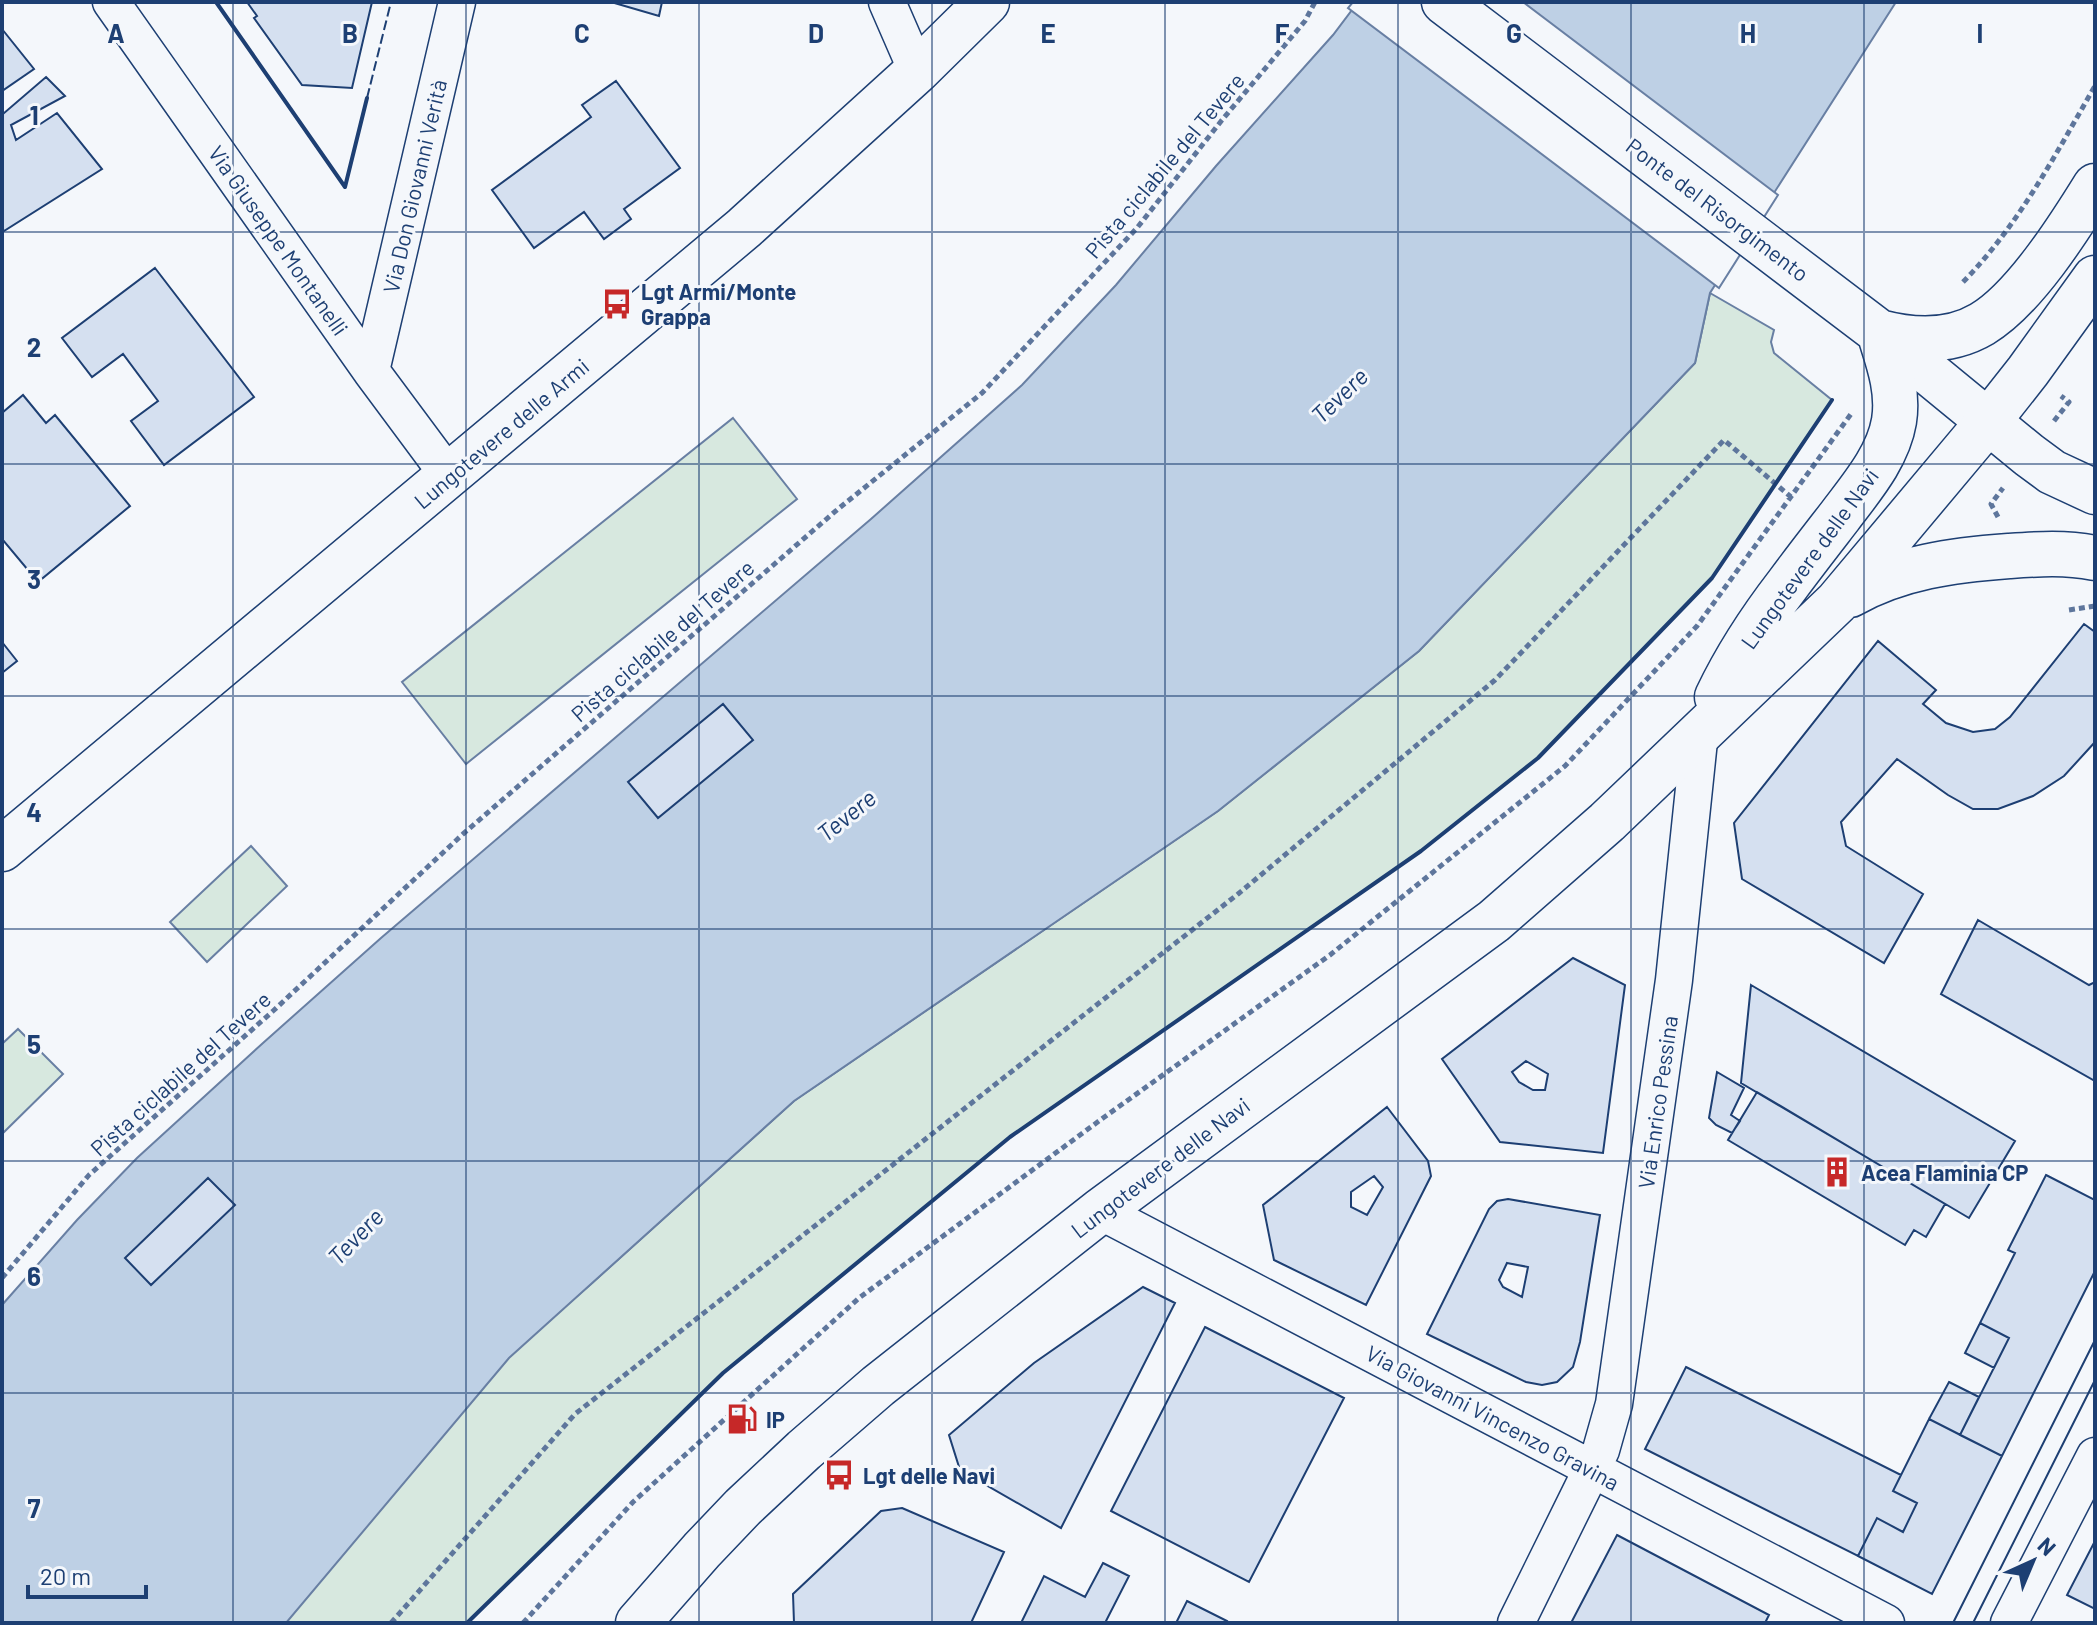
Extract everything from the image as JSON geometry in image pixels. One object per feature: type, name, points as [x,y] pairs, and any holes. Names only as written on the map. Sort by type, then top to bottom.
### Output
[{"type":"main road","name":"Lungotevere delle Armi","points":[[2,849],[744,228],[917,71],[987,2]]},
{"type":"main road","name":"Ponte del Risorgimento","points":[[1444,2],[1879,332],[1987,423],[2052,472],[2095,492]]},
{"type":"main road","points":[[1879,332],[1930,339],[1982,324],[2008,303],[2037,272],[2095,186]]},
{"type":"main road","name":"Lungotevere delle Navi","points":[[642,1622],[722,1529],[804,1450],[917,1354],[1100,1211],[1494,921],[1607,822],[1837,602],[1987,423],[2095,278]]},
{"type":"main road","name":"Lungotevere delle Navi","points":[[1700,731],[1728,674],[1751,637],[1863,485],[1883,453],[1894,425],[1896,398],[1892,371],[1879,332]]},
{"type":"main road","points":[[1837,602],[1878,581],[1935,564],[2050,553],[2095,558]]},
{"type":"street","name":"Via Giuseppe Montanelli","points":[[111,2],[371,371],[449,476]]},
{"type":"street","name":"Via Don Giovanni Verità","points":[[371,371],[457,2]]},
{"type":"street","points":[[887,2],[917,71]]},
{"type":"street","name":"Via Enrico Pessina","points":[[1516,1623],[1592,1469],[1606,1433],[1617,1389],[1674,980],[1700,731]]},
{"type":"street","name":"Via Giovanni Vincenzo Gravina","points":[[1100,1211],[1886,1623]]},
{"type":"street","points":[[2009,1623],[2095,1456]]},
{"type":"path","name":"Pista ciclabile del Tevere","points":[[2,1278],[89,1175],[273,1011],[463,834],[838,509],[982,393],[1137,228],[1318,2]]},
{"type":"path","points":[[1957,289],[1985,260],[2020,213],[2095,86]]},
{"type":"path","points":[[2046,432],[2069,402],[2059,395]]},
{"type":"path","points":[[523,1623],[633,1502],[859,1298],[1330,955],[1565,766],[1697,626],[1852,411]]},
{"type":"path","points":[[391,1623],[575,1414],[1238,894],[1495,680],[1724,440],[1791,497]]},
{"type":"path","points":[[2002,525],[1991,504],[2008,481]]},
{"type":"path","points":[[2069,610],[2095,606]]},
{"type":"shaded area","points":[[1710,293],[1774,330],[1771,342],[1774,353],[1832,400],[1712,578],[1538,758],[1421,851],[1010,1137],[723,1373],[467,1623],[197,1623],[591,1284],[794,1101],[1218,811],[1419,651],[1695,363]]},
{"type":"shaded area","points":[[733,418],[797,499],[466,764],[402,682]]},
{"type":"shaded area","points":[[251,846],[287,886],[207,962],[170,922]]},
{"type":"shaded area","points":[[18,1029],[63,1074],[2,1134],[2,1044]]},
{"type":"water","name":"Tevere","points":[[1358,2],[1896,2],[1710,293],[1695,363],[1419,651],[1218,811],[794,1101],[509,1358],[286,1623],[2,1623],[2,1305],[137,1158],[263,1043],[1022,385],[1116,285],[1216,166],[1333,35]]},
{"type":"pier","points":[[1353,2],[1523,2],[1778,195],[1719,288],[1348,8]]},
{"type":"building","points":[[247,2],[372,2],[352,88],[302,85],[254,18],[257,16]]},
{"type":"building","points":[[611,2],[662,2],[659,16]]},
{"type":"building","points":[[2,29],[34,69],[2,91]]},
{"type":"building","points":[[46,77],[65,96],[11,125],[16,140],[57,113],[102,169],[4,231],[2,112]]},
{"type":"building","points":[[616,81],[680,168],[624,209],[631,219],[604,239],[584,212],[534,248],[492,190],[591,117],[582,105]]},
{"type":"building","points":[[155,268],[254,397],[164,465],[131,421],[158,401],[123,354],[92,377],[62,338]]},
{"type":"building","points":[[23,395],[46,423],[55,415],[130,506],[38,582],[2,539],[2,413]]},
{"type":"building","points":[[2084,624],[2095,632],[2095,742],[2064,776],[2033,796],[1998,809],[1973,809],[1897,759],[1841,822],[1846,846],[1923,894],[1884,963],[1742,879],[1734,823],[1878,641],[1936,690],[1923,704],[1946,723],[1973,732],[1995,729],[2010,717]]},
{"type":"building","points":[[2,642],[17,661],[2,673]]},
{"type":"building","points":[[723,704],[753,740],[658,818],[628,782]]},
{"type":"building","points":[[1978,920],[2089,985],[2095,982],[2095,1081],[1941,994]]},
{"type":"building","points":[[1573,958],[1625,985],[1603,1153],[1500,1142],[1442,1059]],"holes":[[[1526,1061],[1548,1074],[1545,1090],[1533,1090],[1519,1082],[1512,1072]]]},
{"type":"building","points":[[1751,985],[2015,1141],[1969,1218],[1741,1083]]},
{"type":"building","points":[[1717,1072],[1744,1088],[1731,1115],[1740,1121],[1732,1133],[1709,1118]]},
{"type":"building","name":"Acea Flaminia CP","points":[[1757,1092],[1945,1204],[1926,1237],[1914,1230],[1905,1245],[1728,1140]]},
{"type":"building","points":[[1387,1107],[1428,1161],[1431,1176],[1366,1305],[1274,1260],[1263,1205]],"holes":[[[1374,1176],[1383,1187],[1367,1215],[1351,1207],[1351,1192]]]},
{"type":"building","points":[[2046,1175],[2095,1200],[2095,1271],[2002,1456],[1960,1435],[2009,1338],[1980,1323],[2015,1253],[2008,1250]]},
{"type":"building","points":[[208,1178],[235,1205],[151,1285],[125,1258]]},
{"type":"building","points":[[1508,1199],[1600,1215],[1580,1342],[1573,1367],[1557,1382],[1542,1385],[1526,1382],[1427,1334],[1489,1209],[1497,1201]],"holes":[[[1507,1263],[1528,1267],[1522,1297],[1503,1287],[1499,1280]]]},
{"type":"building","points":[[1143,1287],[1175,1303],[1061,1528],[960,1470],[949,1435],[1034,1363]]},
{"type":"building","points":[[1980,1323],[2009,1338],[1994,1368],[1965,1353]]},
{"type":"building","points":[[1205,1327],[1344,1398],[1249,1582],[1111,1511]]},
{"type":"building","points":[[1686,1367],[1901,1475],[1893,1491],[1917,1503],[1903,1532],[1877,1518],[1858,1556],[1645,1449]]},
{"type":"building","points":[[1949,1382],[1979,1397],[1960,1435],[1929,1419]]},
{"type":"building","points":[[1929,1419],[2002,1456],[1932,1594],[1858,1556],[1877,1518],[1903,1532],[1917,1503],[1893,1491]]},
{"type":"building","points":[[902,1508],[1004,1552],[971,1623],[794,1623],[793,1594],[881,1511]]},
{"type":"building","points":[[1617,1535],[1769,1615],[1765,1623],[1571,1623]]},
{"type":"building","points":[[2095,1541],[2095,1609],[2067,1595]]},
{"type":"building","points":[[1103,1563],[1129,1576],[1105,1623],[1021,1623],[1044,1576],[1085,1597]]},
{"type":"building","points":[[1187,1601],[1227,1621],[1226,1623],[1176,1623]]},
{"type":"tram line","points":[[1953,1623],[2095,1340]]},
{"type":"tram line","points":[[1973,1623],[2095,1380]]},
{"type":"fence","points":[[367,98],[391,2]]},
{"type":"wall","points":[[216,2],[345,187],[367,98]]},
{"type":"wall","points":[[467,1623],[723,1373],[1010,1137],[1421,851],[1538,758],[1712,578],[1832,400]]},
{"type":"place","name":"Lgt Armi/Monte Grappa","points":[[617,304]]},
{"type":"place","name":"Acea Flaminia CP","points":[[1837,1172]]},
{"type":"place","name":"IP","points":[[742,1419]]},
{"type":"place","name":"Lgt delle Navi","points":[[839,1475]]}]
